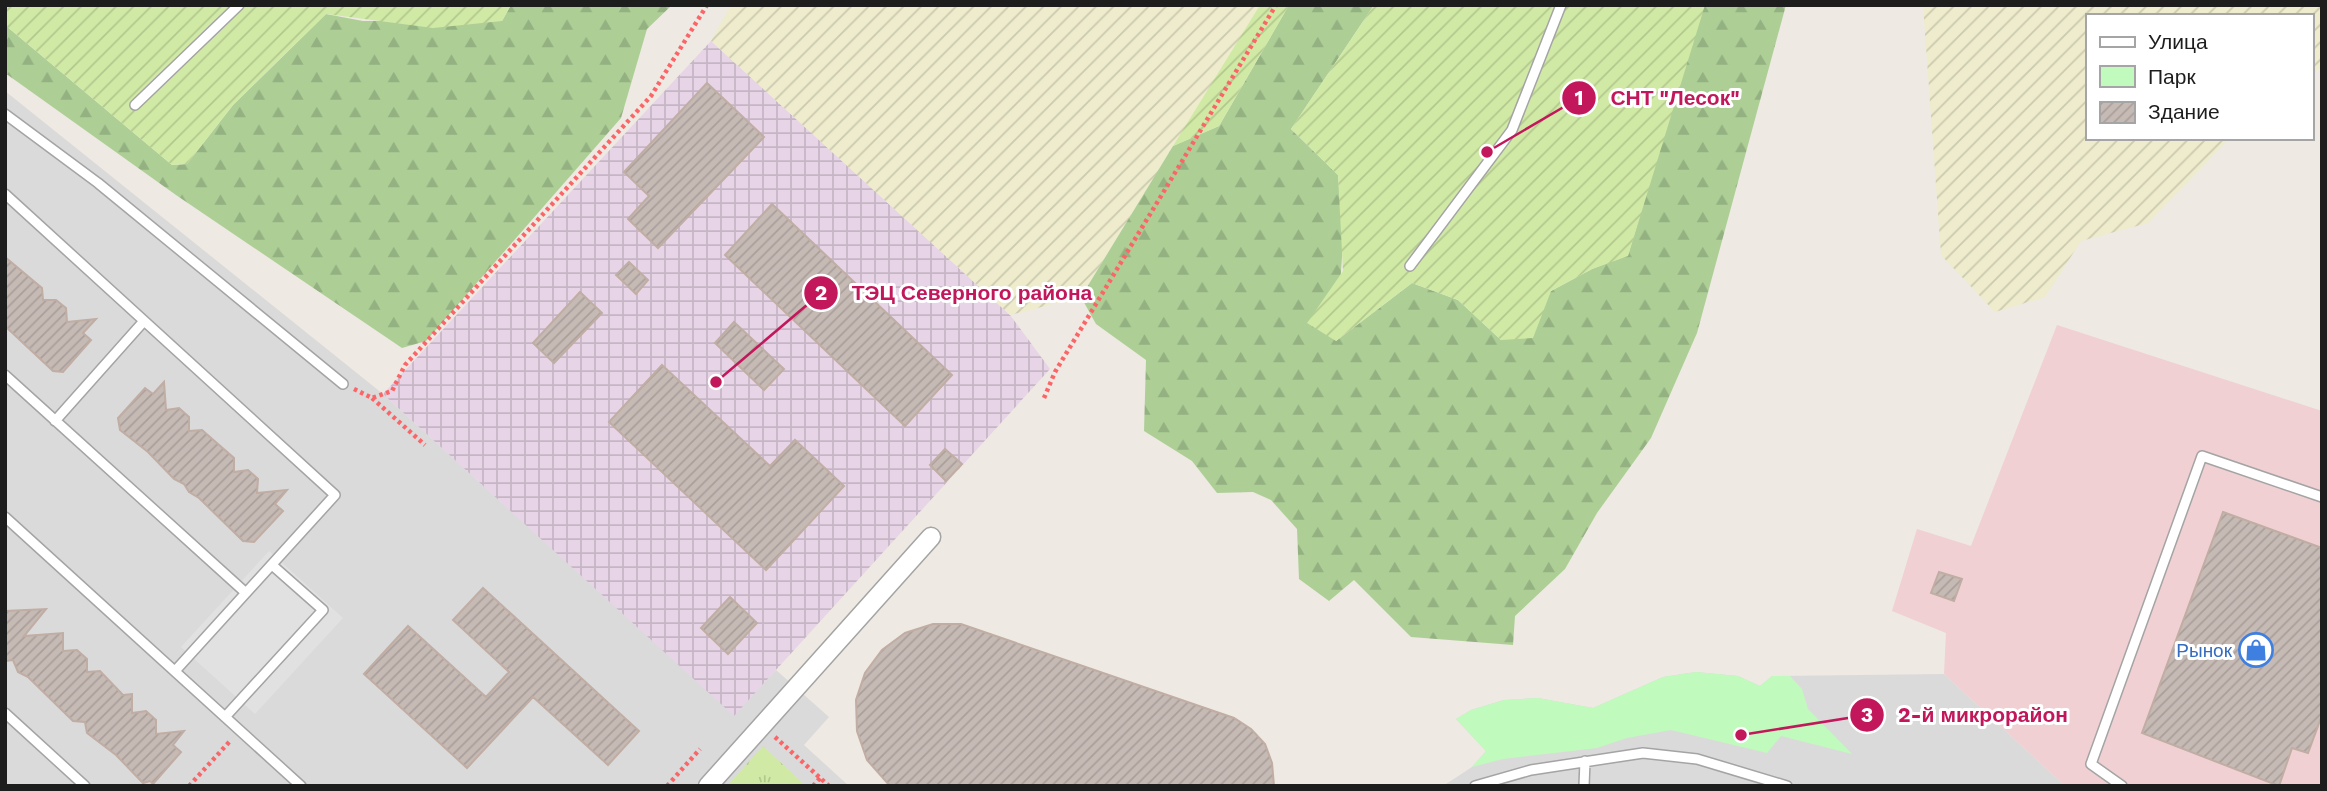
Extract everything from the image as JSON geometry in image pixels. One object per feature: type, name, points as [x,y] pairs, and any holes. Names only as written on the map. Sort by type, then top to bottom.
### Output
[{"type":"street","points":[[708,786],[931,537]]},
{"type":"lane","points":[[135,105],[239,5]]},
{"type":"lane","points":[[1410,265],[1512,130],[1561,5]]},
{"type":"lane","points":[[5,114],[98,183],[343,384]]},
{"type":"lane","points":[[5,194],[335,495],[175,671]]},
{"type":"lane","points":[[55,421],[144,321]]},
{"type":"lane","points":[[5,375],[246,593]]},
{"type":"lane","points":[[2122,786],[2091,764],[2202,456],[2322,497]]},
{"type":"lane","points":[[5,517],[301,786]]},
{"type":"lane","points":[[226,717],[323,610],[272,565]]},
{"type":"lane","points":[[5,713],[85,786]]},
{"type":"lane","points":[[1475,786],[1531,770],[1643,753],[1697,759],[1787,786]]},
{"type":"lane","points":[[1584,786],[1585,761]]},
{"type":"path","points":[[372,398],[392,391],[405,365],[651,96],[707,5]]},
{"type":"path","points":[[1044,398],[1062,360],[1276,5]]},
{"type":"path","points":[[343,384],[372,398],[425,445]]},
{"type":"path","points":[[762,725],[829,786]]},
{"type":"path","points":[[188,786],[240,730]]},
{"type":"path","points":[[667,786],[700,749]]},
{"type":"path","points":[[813,786],[820,778]]},
{"type":"shaded area","points":[[731,5],[1260,5],[1081,297],[1010,315],[711,41]]},
{"type":"shaded area","points":[[1923,5],[2322,5],[2322,67],[2313,73],[2313,14],[2086,14],[2086,140],[2228,140],[2148,223],[2081,241],[2045,297],[1995,312],[1941,255]]},
{"type":"shaded area","points":[[711,41],[1010,315],[1050,369],[734,716],[383,394]]},
{"type":"shaded area","points":[[5,91],[383,394],[734,715],[776,670],[829,717],[804,745],[849,786],[5,786]]},
{"type":"shaded area","points":[[2057,325],[2322,411],[2322,786],[2065,786],[1944,674],[1946,633],[1892,611],[1917,529],[1971,546]]},
{"type":"shaded area","points":[[269,551],[343,618],[255,714],[181,647]]},
{"type":"shaded area","points":[[1696,672],[1738,676],[1760,686],[1772,676],[1944,674],[2065,786],[1443,786],[1472,767],[1486,751],[1456,719],[1471,710],[1504,700],[1538,698],[1593,708],[1663,677]]},
{"type":"green space","points":[[5,5],[511,5],[502,21],[433,28],[326,14],[233,105],[187,164],[172,165],[5,25]]},
{"type":"green space","points":[[511,5],[672,5],[647,29],[621,118],[426,341],[402,348],[176,195],[5,73],[5,25],[172,165],[187,164],[233,105],[326,14],[363,21],[502,21]]},
{"type":"green space","points":[[1260,5],[1289,5],[1219,126],[1173,146]]},
{"type":"green space","points":[[1289,5],[1374,5],[1291,129],[1338,175],[1343,243],[1336,341],[1412,283],[1458,300],[1501,340],[1551,291],[1592,269],[1628,255],[1705,5],[1786,5],[1697,333],[1651,438],[1597,513],[1565,569],[1515,616],[1513,645],[1411,637],[1354,580],[1329,601],[1299,579],[1297,529],[1271,500],[1253,492],[1217,493],[1192,461],[1144,431],[1146,360],[1096,324],[1081,297],[1173,146],[1219,126]]},
{"type":"green space","points":[[1374,5],[1705,5],[1628,256],[1592,269],[1551,291],[1533,338],[1501,340],[1458,300],[1412,283],[1336,341],[1307,323],[1343,271],[1338,175],[1291,129]]},
{"type":"green space","points":[[1696,672],[1738,676],[1760,686],[1772,676],[1790,676],[1802,689],[1808,709],[1852,754],[1781,736],[1767,753],[1671,730],[1627,738],[1597,748],[1503,759],[1472,767],[1486,751],[1456,719],[1471,710],[1504,700],[1538,698],[1593,708],[1663,677]]},
{"type":"green space","points":[[763,746],[806,786],[727,786]]},
{"type":"building","points":[[707,83],[764,137],[658,248],[628,219],[649,196],[624,172]]},
{"type":"building","points":[[772,204],[952,375],[905,426],[725,255]]},
{"type":"building","points":[[5,257],[42,288],[43,300],[56,300],[66,308],[67,322],[96,319],[83,333],[91,340],[63,372],[53,371],[5,326]]},
{"type":"building","points":[[629,262],[648,280],[636,294],[616,275]]},
{"type":"building","points":[[580,292],[602,313],[554,363],[533,343]]},
{"type":"building","points":[[734,322],[784,369],[764,390],[715,343]]},
{"type":"building","points":[[662,365],[770,466],[795,440],[844,486],[766,570],[609,422]]},
{"type":"building","points":[[164,382],[166,410],[179,408],[189,417],[189,431],[202,430],[234,458],[234,472],[248,470],[258,479],[257,493],[287,490],[275,504],[283,511],[254,542],[243,541],[199,498],[189,492],[184,484],[174,479],[148,452],[120,430],[118,418],[145,388],[153,394]]},
{"type":"building","points":[[945,449],[962,464],[946,481],[930,465]]},
{"type":"building","points":[[2223,512],[2322,548],[2322,715],[2308,753],[2292,748],[2279,786],[2142,733]]},
{"type":"building","points":[[1939,572],[1962,579],[1954,601],[1931,593]]},
{"type":"building","points":[[483,588],[639,731],[608,765],[533,697],[467,768],[364,674],[408,626],[486,697],[509,672],[453,620]]},
{"type":"building","points":[[730,597],[757,623],[728,654],[701,628]]},
{"type":"building","points":[[46,609],[24,636],[63,633],[63,651],[77,650],[87,659],[87,672],[100,671],[123,695],[132,694],[132,713],[146,711],[156,720],[156,734],[184,731],[173,745],[181,752],[153,784],[150,781],[143,783],[116,755],[87,733],[85,722],[73,721],[28,677],[18,672],[13,660],[5,661],[5,611]]},
{"type":"building","points":[[933,624],[961,624],[1234,718],[1251,729],[1265,744],[1272,763],[1274,786],[890,786],[867,760],[857,731],[856,700],[865,673],[882,650],[905,633]]},
{"type":"place","name":"СНТ \"Лесок\"","points":[[1487,152]]},
{"type":"place","name":"ТЭЦ Северного района","points":[[716,382]]},
{"type":"place","name":"Рынок","points":[[2256,650]]},
{"type":"place","name":"2-й микрорайон","points":[[1741,735]]}]
